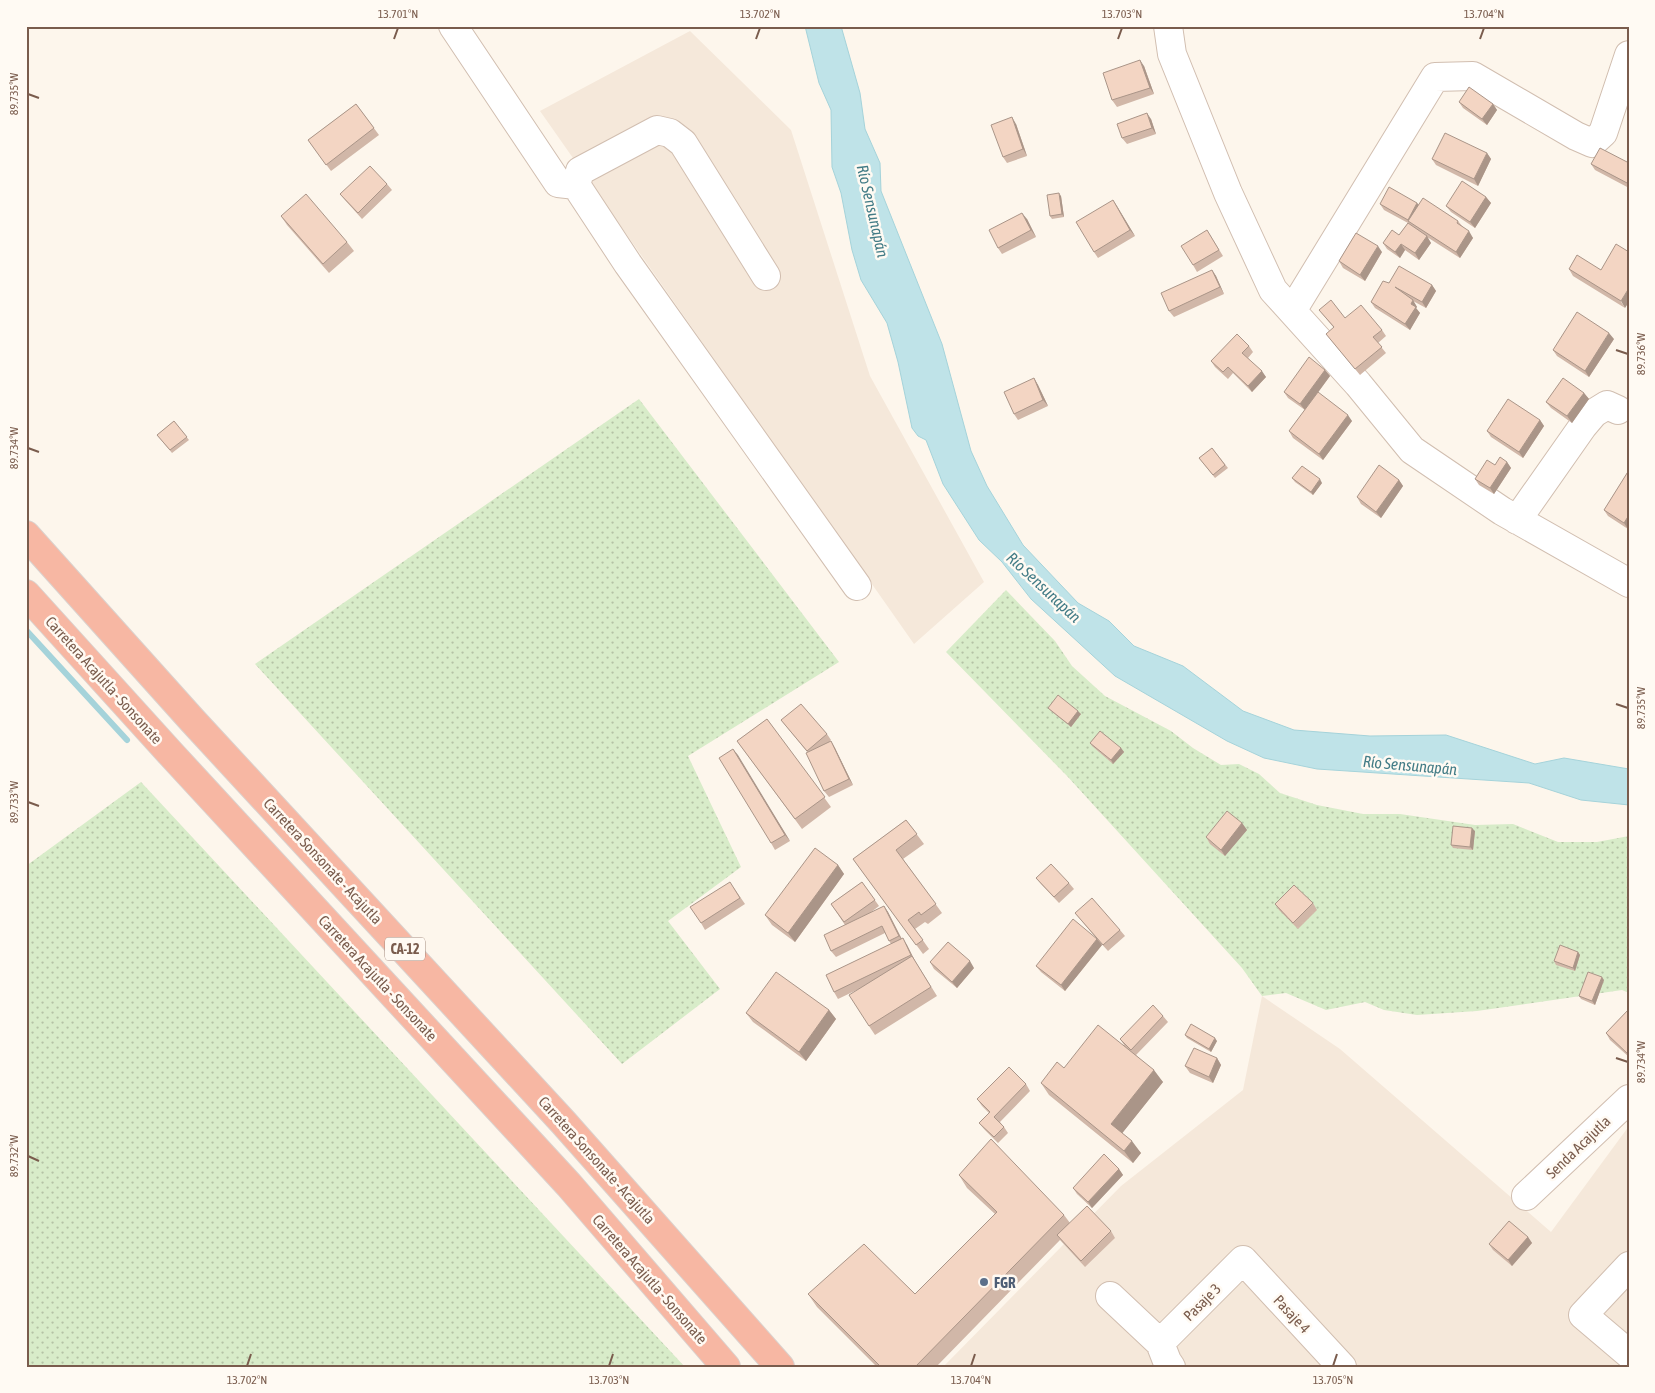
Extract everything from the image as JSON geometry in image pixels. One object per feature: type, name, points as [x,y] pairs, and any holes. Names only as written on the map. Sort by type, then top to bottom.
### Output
[{"type":"highway","name":"Carretera Sonsonate - Acajutla","points":[[26,535],[192,720],[563,1122],[780,1367]]},
{"type":"highway","name":"Carretera Acajutla - Sonsonate","points":[[26,594],[177,761],[569,1185],[726,1367]]},
{"type":"street","points":[[453,26],[558,183],[576,185]]},
{"type":"street","points":[[1168,26],[1172,54],[1228,193],[1273,290],[1358,384],[1412,450],[1517,520],[1629,583]]},
{"type":"street","points":[[1292,311],[1435,77],[1473,76],[1576,136],[1592,143],[1603,133],[1629,55]]},
{"type":"street","points":[[766,276],[683,143],[670,133],[657,130],[580,171],[576,185],[628,264],[857,586]]},
{"type":"street","points":[[1517,520],[1594,412],[1607,405],[1618,410]]},
{"type":"street","name":"Senda Acajutla","points":[[1526,1196],[1629,1099]]},
{"type":"street","name":"Pasaje 3","points":[[1166,1355],[1243,1260]]},
{"type":"street","name":"Pasaje 4","points":[[1243,1260],[1342,1367]]},
{"type":"street","points":[[1629,1266],[1583,1315],[1629,1354]]},
{"type":"street","points":[[1110,1296],[1166,1355]]},
{"type":"shaded area","points":[[690,31],[791,130],[870,376],[984,582],[914,644],[540,111]]},
{"type":"shaded area","points":[[1262,996],[1340,1049],[1551,1232],[1629,1126],[1629,1367],[943,1367],[1121,1186],[1243,1090]]},
{"type":"green space","points":[[639,399],[839,662],[688,756],[741,867],[668,921],[720,989],[622,1064],[255,664]]},
{"type":"green space","points":[[1006,590],[1055,641],[1072,666],[1105,696],[1171,731],[1193,748],[1221,765],[1239,764],[1259,774],[1280,793],[1317,805],[1363,814],[1400,814],[1475,825],[1513,824],[1558,842],[1597,842],[1629,836],[1629,993],[1622,990],[1477,1011],[1417,1015],[1384,1010],[1365,1002],[1326,1010],[1286,993],[1262,996],[1242,968],[1068,777],[946,652]]},
{"type":"green space","points":[[141,782],[685,1367],[26,1367],[26,866]]},
{"type":"water","name":"Río Sensunapán","points":[[805,26],[841,26],[860,93],[865,129],[880,163],[881,191],[942,344],[971,451],[987,486],[1023,545],[1078,603],[1109,621],[1134,646],[1183,666],[1243,711],[1294,730],[1370,736],[1446,735],[1535,764],[1564,758],[1629,769],[1629,805],[1581,800],[1529,783],[1317,769],[1264,758],[1227,741],[1115,676],[1031,599],[1002,562],[979,540],[943,484],[926,440],[918,436],[912,428],[898,362],[887,323],[861,280],[852,250],[841,193],[832,167],[831,110],[819,83]]},
{"type":"building","points":[[1140,60],[1150,88],[1112,100],[1103,73]]},
{"type":"building","points":[[1469,87],[1493,104],[1482,119],[1459,102]]},
{"type":"building","points":[[356,104],[374,128],[326,165],[308,140]]},
{"type":"building","points":[[1147,113],[1152,128],[1122,138],[1117,124]]},
{"type":"building","points":[[1012,117],[1023,149],[1003,157],[991,125]]},
{"type":"building","points":[[1445,133],[1487,153],[1474,179],[1432,159]]},
{"type":"building","points":[[1600,148],[1629,163],[1629,184],[1591,164]]},
{"type":"building","points":[[370,166],[387,184],[358,213],[340,194]]},
{"type":"building","points":[[1462,181],[1486,197],[1470,222],[1446,206]]},
{"type":"building","points":[[1389,187],[1417,203],[1408,220],[1380,204]]},
{"type":"building","points":[[1059,193],[1062,214],[1050,216],[1047,195]]},
{"type":"building","points":[[306,194],[347,242],[323,264],[281,216]]},
{"type":"building","points":[[1423,198],[1458,221],[1457,223],[1469,231],[1456,252],[1408,221]]},
{"type":"building","points":[[1113,200],[1130,230],[1094,252],[1076,222]]},
{"type":"building","points":[[1022,213],[1031,230],[998,248],[989,230]]},
{"type":"building","points":[[1408,223],[1427,236],[1415,253],[1401,244],[1395,252],[1383,243],[1392,230],[1399,235]]},
{"type":"building","points":[[1207,230],[1219,250],[1193,265],[1181,246]]},
{"type":"building","points":[[1356,233],[1378,246],[1360,275],[1339,261]]},
{"type":"building","points":[[1616,244],[1629,252],[1629,288],[1621,301],[1569,269],[1577,255],[1601,270]]},
{"type":"building","points":[[1399,266],[1432,285],[1422,302],[1395,287],[1413,300],[1411,304],[1416,307],[1405,324],[1371,302],[1383,281],[1389,283]]},
{"type":"building","points":[[1212,270],[1220,287],[1169,311],[1161,293]]},
{"type":"building","points":[[1331,300],[1345,318],[1361,305],[1382,330],[1373,337],[1382,347],[1355,369],[1326,334],[1334,327],[1319,310]]},
{"type":"building","points":[[1577,312],[1609,333],[1585,371],[1553,350]]},
{"type":"building","points":[[1237,334],[1249,346],[1242,353],[1262,371],[1248,386],[1228,367],[1223,372],[1211,361]]},
{"type":"building","points":[[1309,357],[1325,370],[1300,404],[1284,392]]},
{"type":"building","points":[[1034,378],[1043,400],[1014,414],[1004,392]]},
{"type":"building","points":[[1563,378],[1584,393],[1567,416],[1546,402]]},
{"type":"building","points":[[1318,392],[1348,415],[1319,454],[1289,431]]},
{"type":"building","points":[[1508,399],[1540,420],[1519,452],[1487,431]]},
{"type":"building","points":[[174,421],[187,437],[170,450],[157,435]]},
{"type":"building","points":[[1212,448],[1225,465],[1213,475],[1199,458]]},
{"type":"building","points":[[1500,457],[1507,462],[1490,488],[1475,479],[1487,460],[1495,465]]},
{"type":"building","points":[[1379,465],[1399,480],[1376,512],[1357,497]]},
{"type":"building","points":[[1302,466],[1320,479],[1311,492],[1292,478]]},
{"type":"building","points":[[1629,470],[1629,515],[1624,523],[1604,510]]},
{"type":"building","points":[[1058,695],[1078,711],[1068,724],[1048,708]]},
{"type":"building","points":[[801,704],[827,734],[807,751],[781,720]]},
{"type":"building","points":[[767,719],[825,797],[795,819],[737,741]]},
{"type":"building","points":[[1100,731],[1121,748],[1111,760],[1090,743]]},
{"type":"building","points":[[831,741],[849,779],[824,791],[806,753]]},
{"type":"building","points":[[733,749],[785,835],[771,843],[719,758]]},
{"type":"building","points":[[1227,811],[1242,823],[1221,850],[1206,837]]},
{"type":"building","points":[[906,820],[917,834],[896,850],[936,904],[921,915],[919,912],[908,920],[923,940],[916,945],[853,859]]},
{"type":"building","points":[[1453,826],[1472,828],[1470,847],[1451,845]]},
{"type":"building","points":[[815,848],[838,865],[788,933],[765,915]]},
{"type":"building","points":[[1051,864],[1069,883],[1054,897],[1036,878]]},
{"type":"building","points":[[730,882],[740,898],[701,923],[690,907]]},
{"type":"building","points":[[862,882],[875,900],[844,922],[831,904]]},
{"type":"building","points":[[1294,885],[1313,903],[1293,923],[1275,904]]},
{"type":"building","points":[[1092,898],[1120,930],[1103,945],[1075,913]]},
{"type":"building","points":[[884,906],[899,936],[889,941],[882,926],[831,951],[824,935]]},
{"type":"building","points":[[1073,919],[1097,939],[1061,985],[1036,966]]},
{"type":"building","points":[[903,938],[911,955],[834,992],[826,975]]},
{"type":"building","points":[[948,942],[970,961],[952,982],[930,962]]},
{"type":"building","points":[[1560,945],[1578,952],[1573,968],[1554,961]]},
{"type":"building","points":[[912,956],[931,987],[869,1026],[849,995]]},
{"type":"building","points":[[776,972],[829,1010],[799,1052],[746,1013]]},
{"type":"building","points":[[1588,972],[1602,977],[1592,1001],[1579,996]]},
{"type":"building","points":[[1153,1005],[1163,1016],[1131,1050],[1120,1039]]},
{"type":"building","points":[[1629,1009],[1629,1055],[1606,1033]]},
{"type":"building","points":[[1191,1024],[1215,1038],[1209,1049],[1185,1035]]},
{"type":"building","points":[[1098,1025],[1154,1070],[1111,1124],[1132,1141],[1124,1151],[1041,1083],[1057,1062],[1064,1068]]},
{"type":"building","points":[[1194,1048],[1217,1058],[1209,1077],[1185,1066]]},
{"type":"building","points":[[1009,1067],[1026,1084],[994,1117],[1004,1127],[994,1137],[979,1123],[990,1112],[977,1099]]},
{"type":"building","name":"FGR","points":[[991,1139],[1064,1215],[915,1367],[881,1367],[808,1294],[864,1244],[915,1294],[997,1212],[959,1175]]},
{"type":"building","points":[[1104,1154],[1119,1169],[1088,1202],[1073,1188]]},
{"type":"building","points":[[1087,1206],[1111,1231],[1081,1261],[1057,1235]]},
{"type":"building","points":[[1509,1221],[1528,1237],[1508,1260],[1489,1244]]},
{"type":"waterway","points":[[26,630],[127,740]]},
{"type":"place","name":"FGR","points":[[984,1282]]}]
